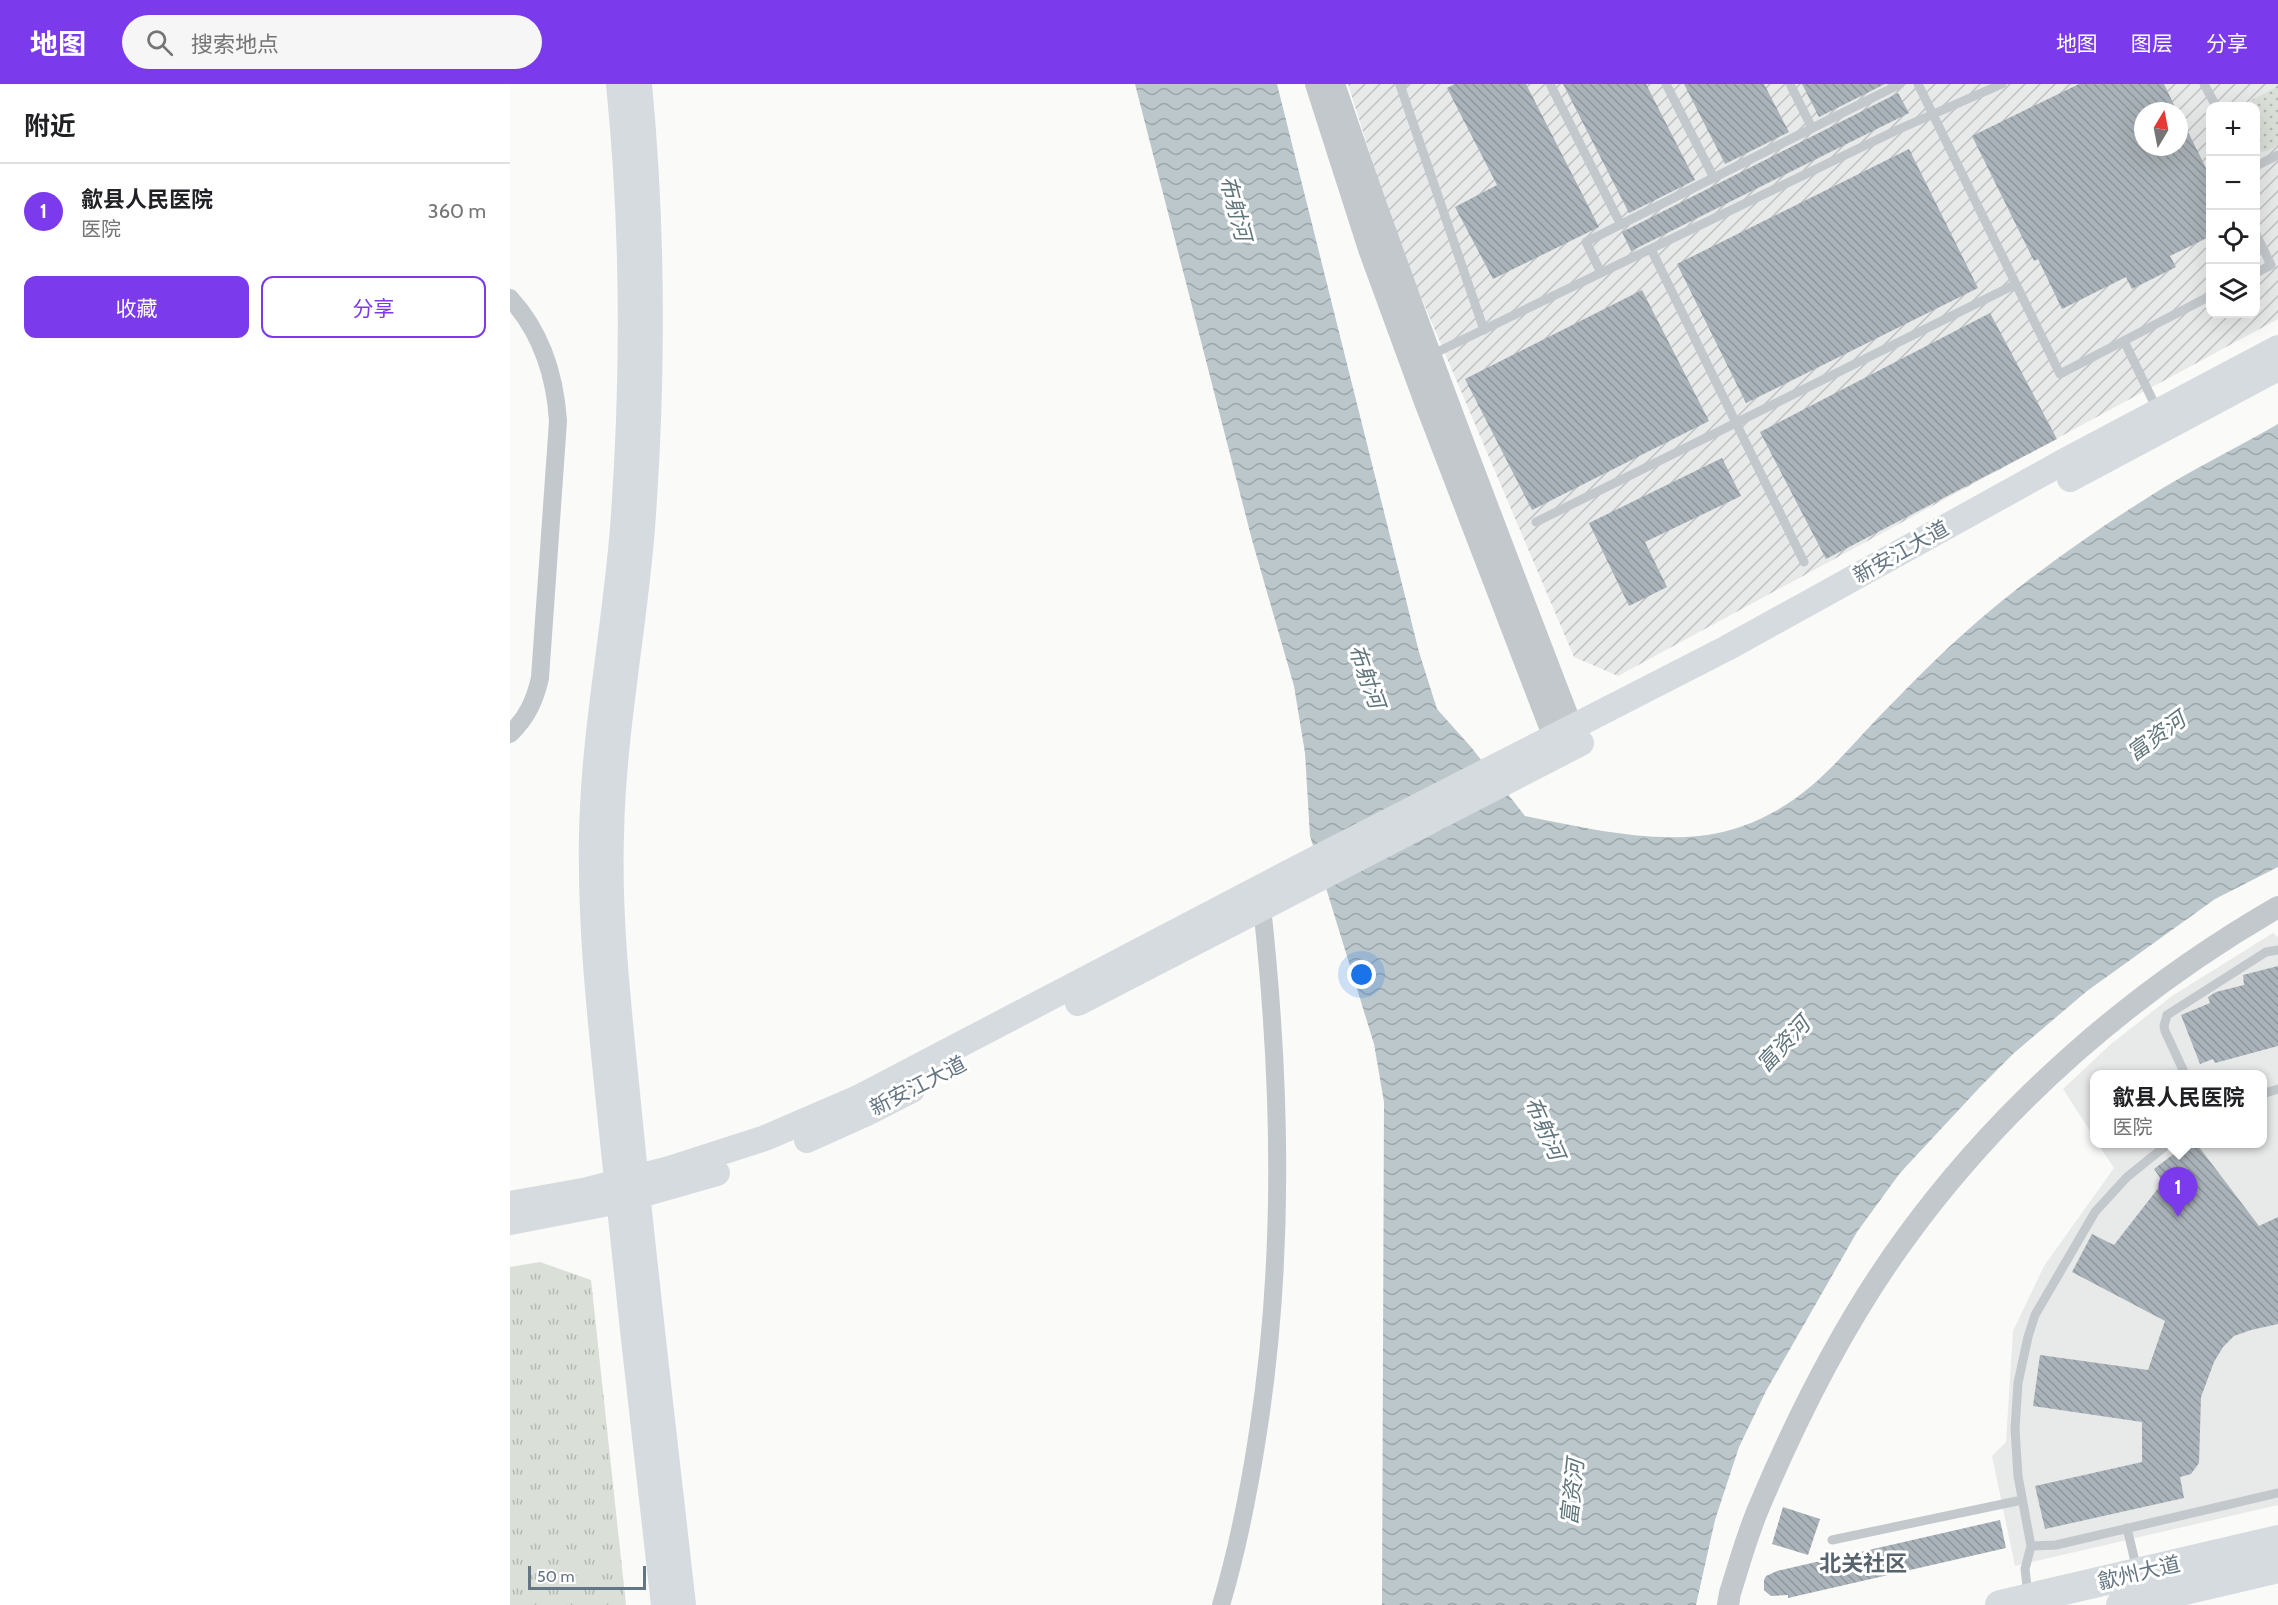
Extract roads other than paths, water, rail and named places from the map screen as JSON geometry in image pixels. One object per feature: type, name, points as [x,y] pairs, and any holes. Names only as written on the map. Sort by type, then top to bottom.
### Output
[{"type":"highway","name":"歙州大道","points":[[2138,1595],[2278,1540]]},
{"type":"highway","name":"歙州大道","points":[[2000,1605],[2029,1598],[2138,1595],[2278,1568]]},
{"type":"main road","points":[[620,84],[630,249],[629,417],[617,591],[597,755],[591,872],[597,981],[683,1605]]},
{"type":"main road","points":[[639,84],[650,248],[648,418],[642,530],[616,757],[611,853],[612,930],[627,1190],[664,1605]]},
{"type":"main road","name":"新安江大道","points":[[1566,741],[1727,648],[2158,411],[2278,348]]},
{"type":"main road","name":"新安江大道","points":[[510,1222],[627,1190],[765,1138],[858,1098],[1566,741],[1736,664],[2073,477],[2278,368]]},
{"type":"main road","name":"新安江大道","points":[[510,1204],[627,1190],[713,1174],[771,1154],[865,1114],[1262,907],[1297,878]]},
{"type":"street","points":[[1316,84],[1373,260],[1566,741]]},
{"type":"street","points":[[1334,84],[1388,243],[1566,741]]},
{"type":"street","points":[[510,298],[532,328],[547,360],[557,400],[558,421],[540,678],[526,716],[510,734]]},
{"type":"street","points":[[1228,1605],[1263,1397],[1274,1292],[1277,1235],[1278,1155],[1275,1064],[1262,907]]},
{"type":"street","points":[[1728,1605],[1758,1509],[1820,1376],[1870,1290],[1933,1203],[2010,1113],[2082,1047],[2180,969],[2278,907]]},
{"type":"street","points":[[1221,1605],[1234,1563]]},
{"type":"lane","points":[[1403,84],[1401,85],[1484,330]]},
{"type":"lane","points":[[1550,84],[1621,225]]},
{"type":"lane","points":[[1666,84],[1714,178]]},
{"type":"lane","points":[[1790,84],[1812,128]]},
{"type":"lane","points":[[1601,273],[1586,242],[1900,84]]},
{"type":"lane","points":[[1918,84],[2060,374],[2206,299]]},
{"type":"lane","points":[[1429,356],[2002,84]]},
{"type":"lane","points":[[2204,84],[2214,102]]},
{"type":"lane","points":[[2260,164],[2278,154]]},
{"type":"lane","points":[[2260,242],[2271,265],[2260,271]]},
{"type":"lane","points":[[1651,249],[1804,562]]},
{"type":"lane","points":[[1536,522],[2016,284]]},
{"type":"lane","points":[[2124,341],[2158,411]]},
{"type":"lane","points":[[2183,1070],[2165,1031],[2167,1015],[2266,952],[2278,950]]},
{"type":"lane","points":[[2029,1598],[2025,1569],[2031,1546],[2016,1453],[2015,1406],[2022,1360],[2035,1315],[2095,1212],[2127,1177],[2162,1148]]},
{"type":"lane","points":[[2031,1546],[2056,1545],[2278,1493]]},
{"type":"lane","points":[[1832,1540],[2022,1500]]},
{"type":"lane","points":[[2127,1528],[2138,1595]]},
{"type":"water","points":[[1135,84],[1277,84],[1419,652],[1437,709],[1471,747],[1525,816],[1605,831],[1661,837],[1715,834],[1762,818],[1781,808],[1814,784],[1961,636],[2028,580],[2147,498],[2278,424],[2278,867],[2215,899],[2087,991],[2014,1053],[1900,1173],[1857,1232],[1766,1391],[1739,1447],[1715,1520],[1696,1605],[1382,1605],[1384,1102],[1374,1044],[1310,836],[1305,753],[1294,686],[1252,540]]},
{"type":"place","name":"歙县人民医院","points":[[2178,1217]]},
{"type":"district","name":"北关社区","points":[[1863,1563]]},
{"type":"water label","name":"布射河","points":[[1236,208]]},
{"type":"water label","name":"布射河","points":[[1367,676]]},
{"type":"water label","name":"富资河","points":[[2156,736]]},
{"type":"water label","name":"富资河","points":[[1783,1044]]},
{"type":"water label","name":"布射河","points":[[1545,1128]]},
{"type":"water label","name":"富资河","points":[[1572,1492]]}]
